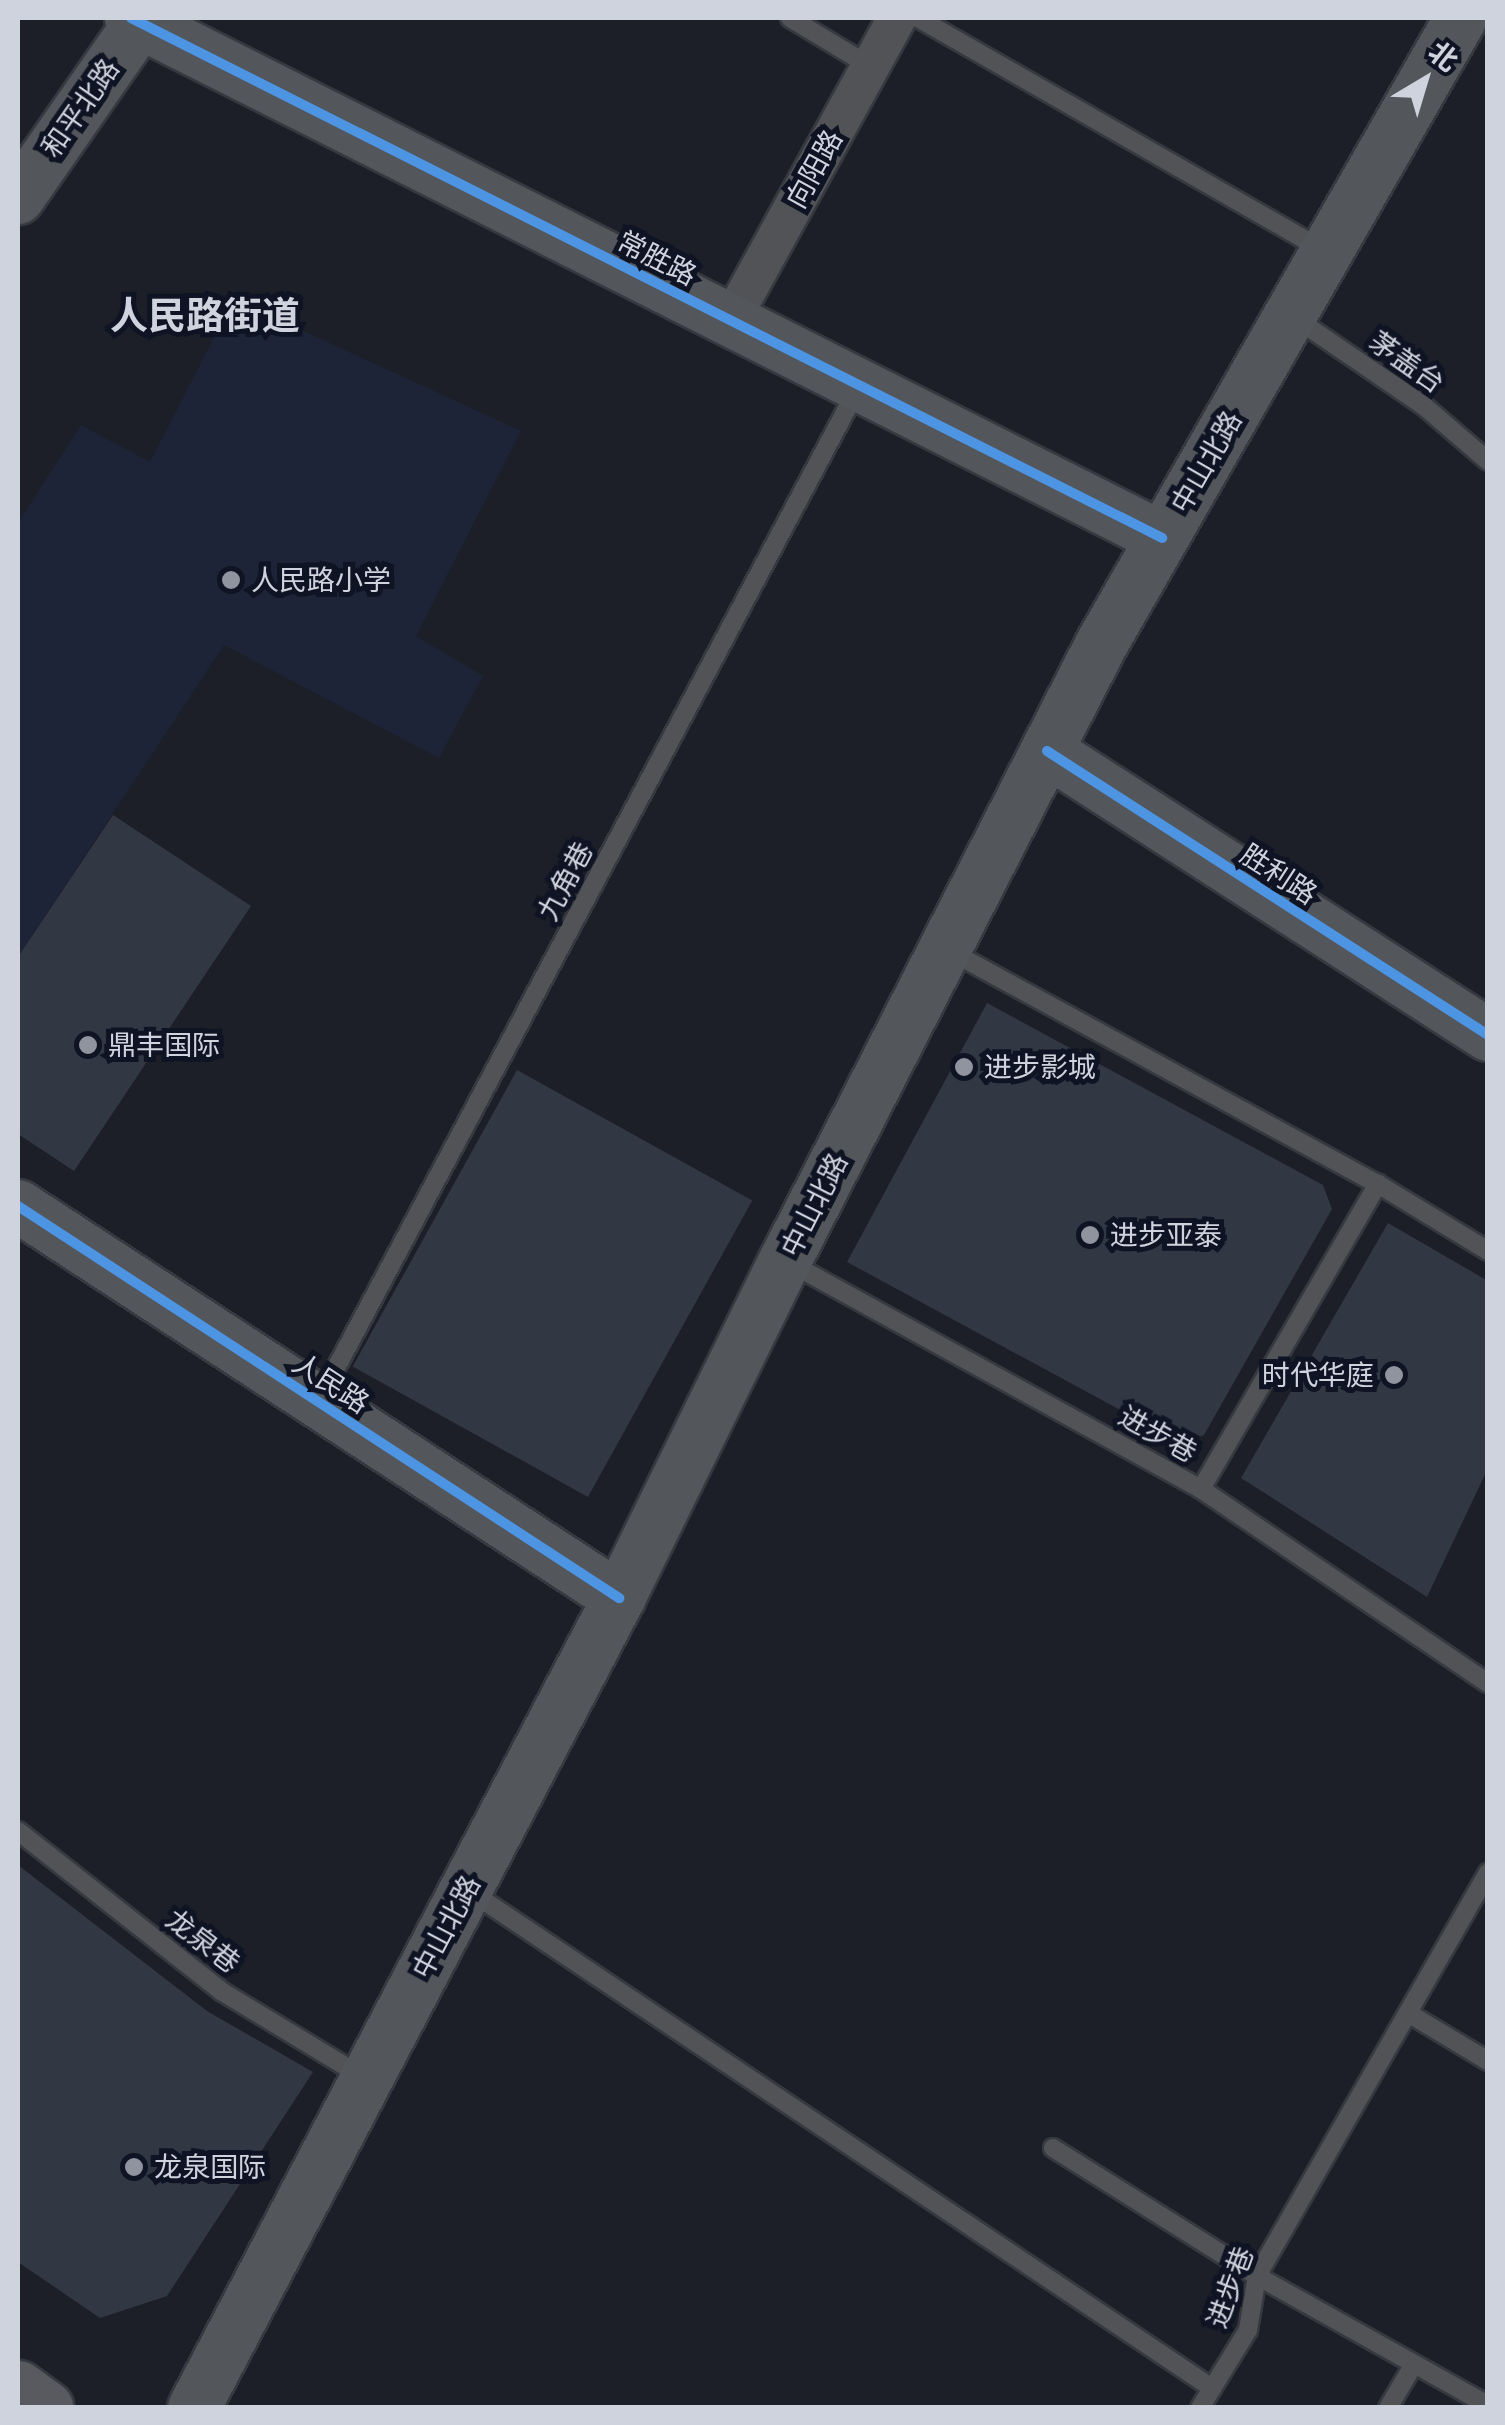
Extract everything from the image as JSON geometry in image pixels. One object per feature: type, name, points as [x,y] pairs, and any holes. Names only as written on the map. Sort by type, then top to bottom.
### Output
[{"type":"highway","points":[[18,2388],[46,2408]]},
{"type":"main road","name":"中山北路","points":[[194,2408],[619,1598],[785,1260],[1047,751],[1162,538],[1461,18]]},
{"type":"main road","name":"和平北路","points":[[18,198],[138,19]]},
{"type":"main road","name":"常胜路","points":[[138,19],[1162,538]]},
{"type":"main road","name":"胜利路","points":[[1047,751],[1488,1035]]},
{"type":"main road","name":"人民路","points":[[18,1206],[619,1598]]},
{"type":"street","name":"向阳路","points":[[731,320],[897,18]]},
{"type":"lane","points":[[790,18],[870,66]]},
{"type":"lane","points":[[918,18],[1326,252]]},
{"type":"lane","name":"茅盖台","points":[[1290,315],[1424,406],[1488,460]]},
{"type":"lane","name":"九角巷","points":[[318,1402],[860,385]]},
{"type":"lane","points":[[946,948],[1378,1184],[1488,1251]]},
{"type":"lane","points":[[1201,1489],[1378,1184]]},
{"type":"lane","name":"进步巷","points":[[785,1260],[1201,1489],[1488,1683]]},
{"type":"lane","name":"龙泉巷","points":[[18,1832],[221,1991],[366,2079]]},
{"type":"lane","name":"进步巷","points":[[1200,2408],[1248,2330],[1257,2276],[1488,1872]]},
{"type":"lane","points":[[466,1889],[1212,2388]]},
{"type":"lane","points":[[1408,2013],[1488,2061]]},
{"type":"lane","points":[[1053,2148],[1257,2276],[1488,2405]]},
{"type":"lane","points":[[1388,2408],[1414,2364]]},
{"type":"shaded area","name":"人民路小学","points":[[234,299],[521,431],[416,636],[483,676],[439,758],[224,645],[18,957],[18,523],[81,425],[150,462]]},
{"type":"building","name":"鼎丰国际","points":[[113,815],[251,906],[74,1171],[18,1134],[18,957]]},
{"type":"building","name":"进步亚泰","points":[[987,1003],[1323,1185],[1332,1209],[1204,1435],[1183,1444],[847,1262]]},
{"type":"building","points":[[517,1070],[752,1200],[588,1497],[353,1366]]},
{"type":"building","name":"时代华庭","points":[[1388,1223],[1488,1281],[1488,1468],[1427,1597],[1241,1478]]},
{"type":"building","name":"龙泉国际","points":[[18,1865],[207,2011],[313,2072],[167,2296],[100,2318],[18,2262]]},
{"type":"cycle path","points":[[131,18],[1162,538]]},
{"type":"cycle path","points":[[1047,751],[1488,1035]]},
{"type":"cycle path","points":[[18,1206],[619,1598]]},
{"type":"place","name":"人民路小学","points":[[231,580]]},
{"type":"place","name":"鼎丰国际","points":[[88,1045]]},
{"type":"place","name":"进步影城","points":[[964,1067]]},
{"type":"place","name":"进步亚泰","points":[[1090,1235]]},
{"type":"place","name":"时代华庭","points":[[1394,1375]]},
{"type":"place","name":"龙泉国际","points":[[134,2167]]},
{"type":"district","name":"人民路街道","points":[[205,316]]}]
